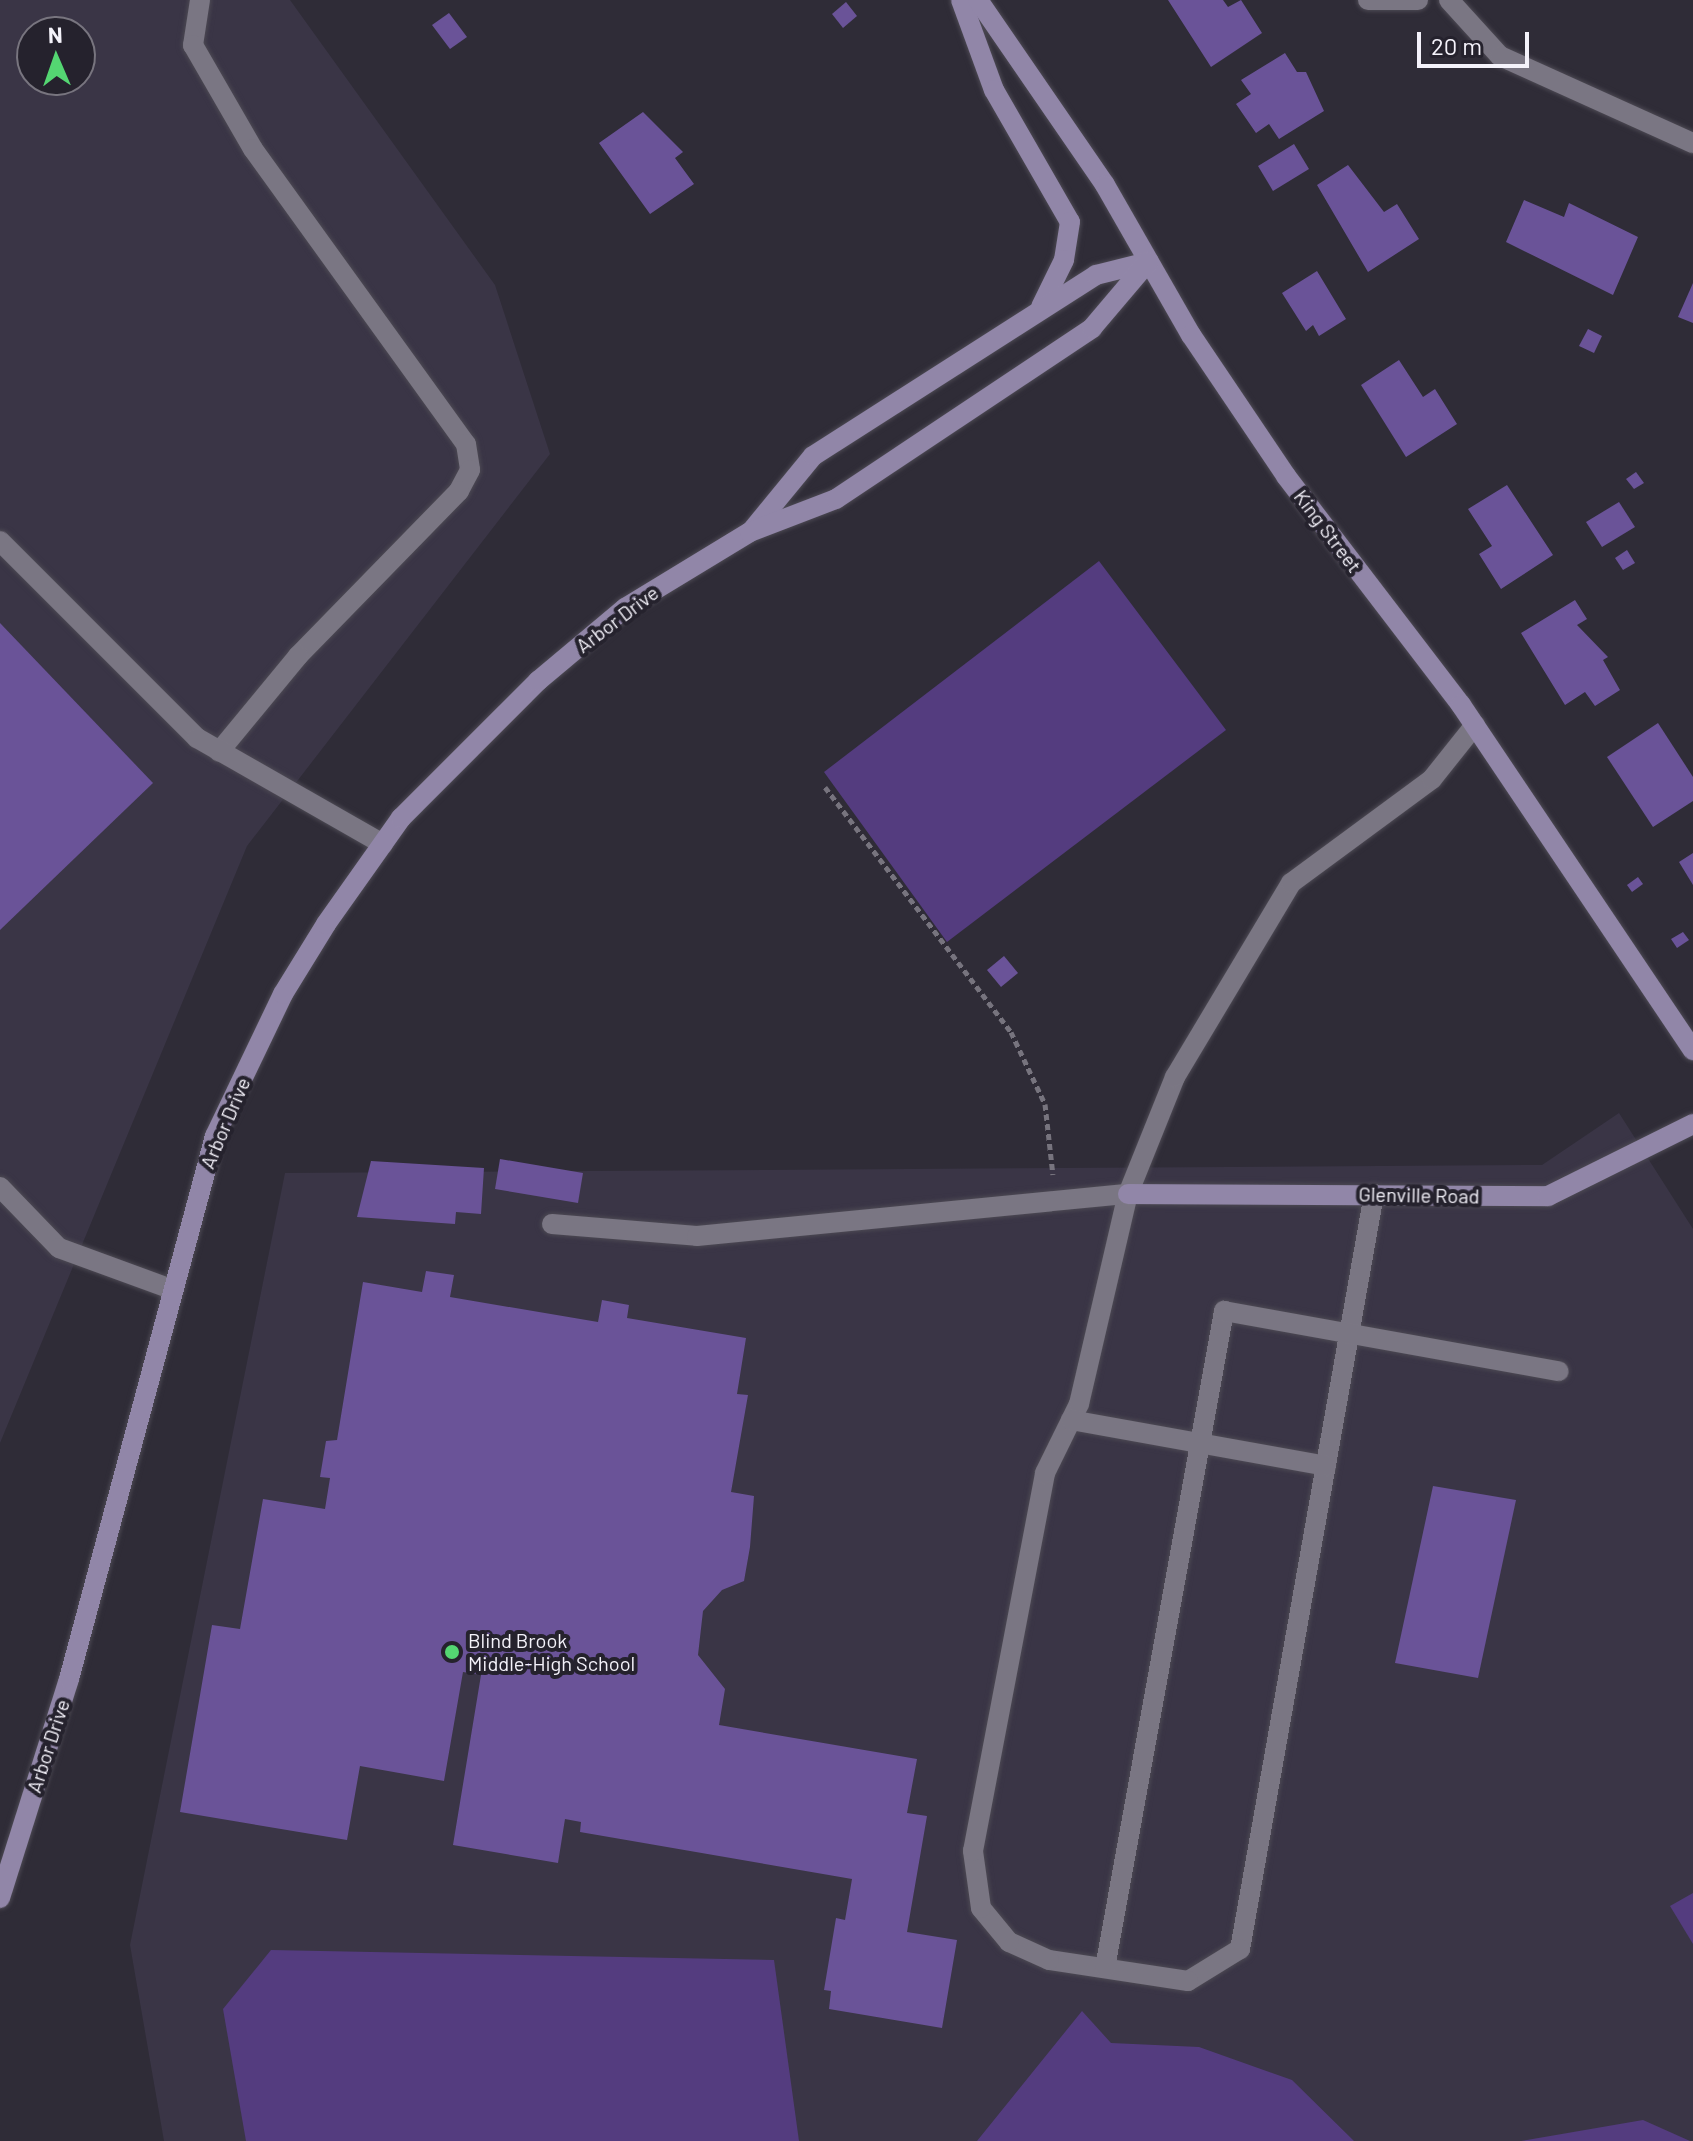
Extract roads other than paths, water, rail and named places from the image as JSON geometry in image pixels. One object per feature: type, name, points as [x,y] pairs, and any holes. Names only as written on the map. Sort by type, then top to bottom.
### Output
[{"type":"street","points":[[200,0],[193,45],[215,84],[253,149],[466,444],[470,470],[459,491],[298,656],[219,752]]},
{"type":"street","points":[[961,0],[994,90],[1070,222],[1064,260],[1041,307]]},
{"type":"street","name":"King Street","points":[[978,0],[1286,476],[1475,725],[1693,1050]]},
{"type":"street","points":[[1368,0],[1418,0]]},
{"type":"street","points":[[1449,0],[1500,56],[1693,143]]},
{"type":"street","name":"Arbor Drive","points":[[750,532],[813,456],[1041,307],[1096,275],[1148,262]]},
{"type":"street","name":"Arbor Drive","points":[[0,1898],[69,1679],[171,1289],[222,1122],[283,994],[383,844],[549,671],[625,608],[750,532],[836,499],[1092,328],[1148,262]]},
{"type":"street","points":[[0,541],[219,752],[383,844]]},
{"type":"street","points":[[1374,1194],[1240,1949],[1188,1981],[1049,1960],[1009,1942],[981,1908],[973,1851],[1045,1473],[1071,1420],[1128,1194],[1175,1077],[1291,883],[1432,779],[1475,725]]},
{"type":"street","name":"Glenville Road","points":[[1128,1194],[1548,1196],[1693,1124]]},
{"type":"street","points":[[0,1187],[59,1248],[171,1289]]},
{"type":"street","points":[[552,1224],[697,1236],[1128,1194]]},
{"type":"street","points":[[1105,1968],[1224,1311],[1559,1371]]},
{"type":"street","points":[[1071,1420],[1326,1466]]},
{"type":"place","name":"Blind Brook Middle-High School","points":[[452,1652]]}]
